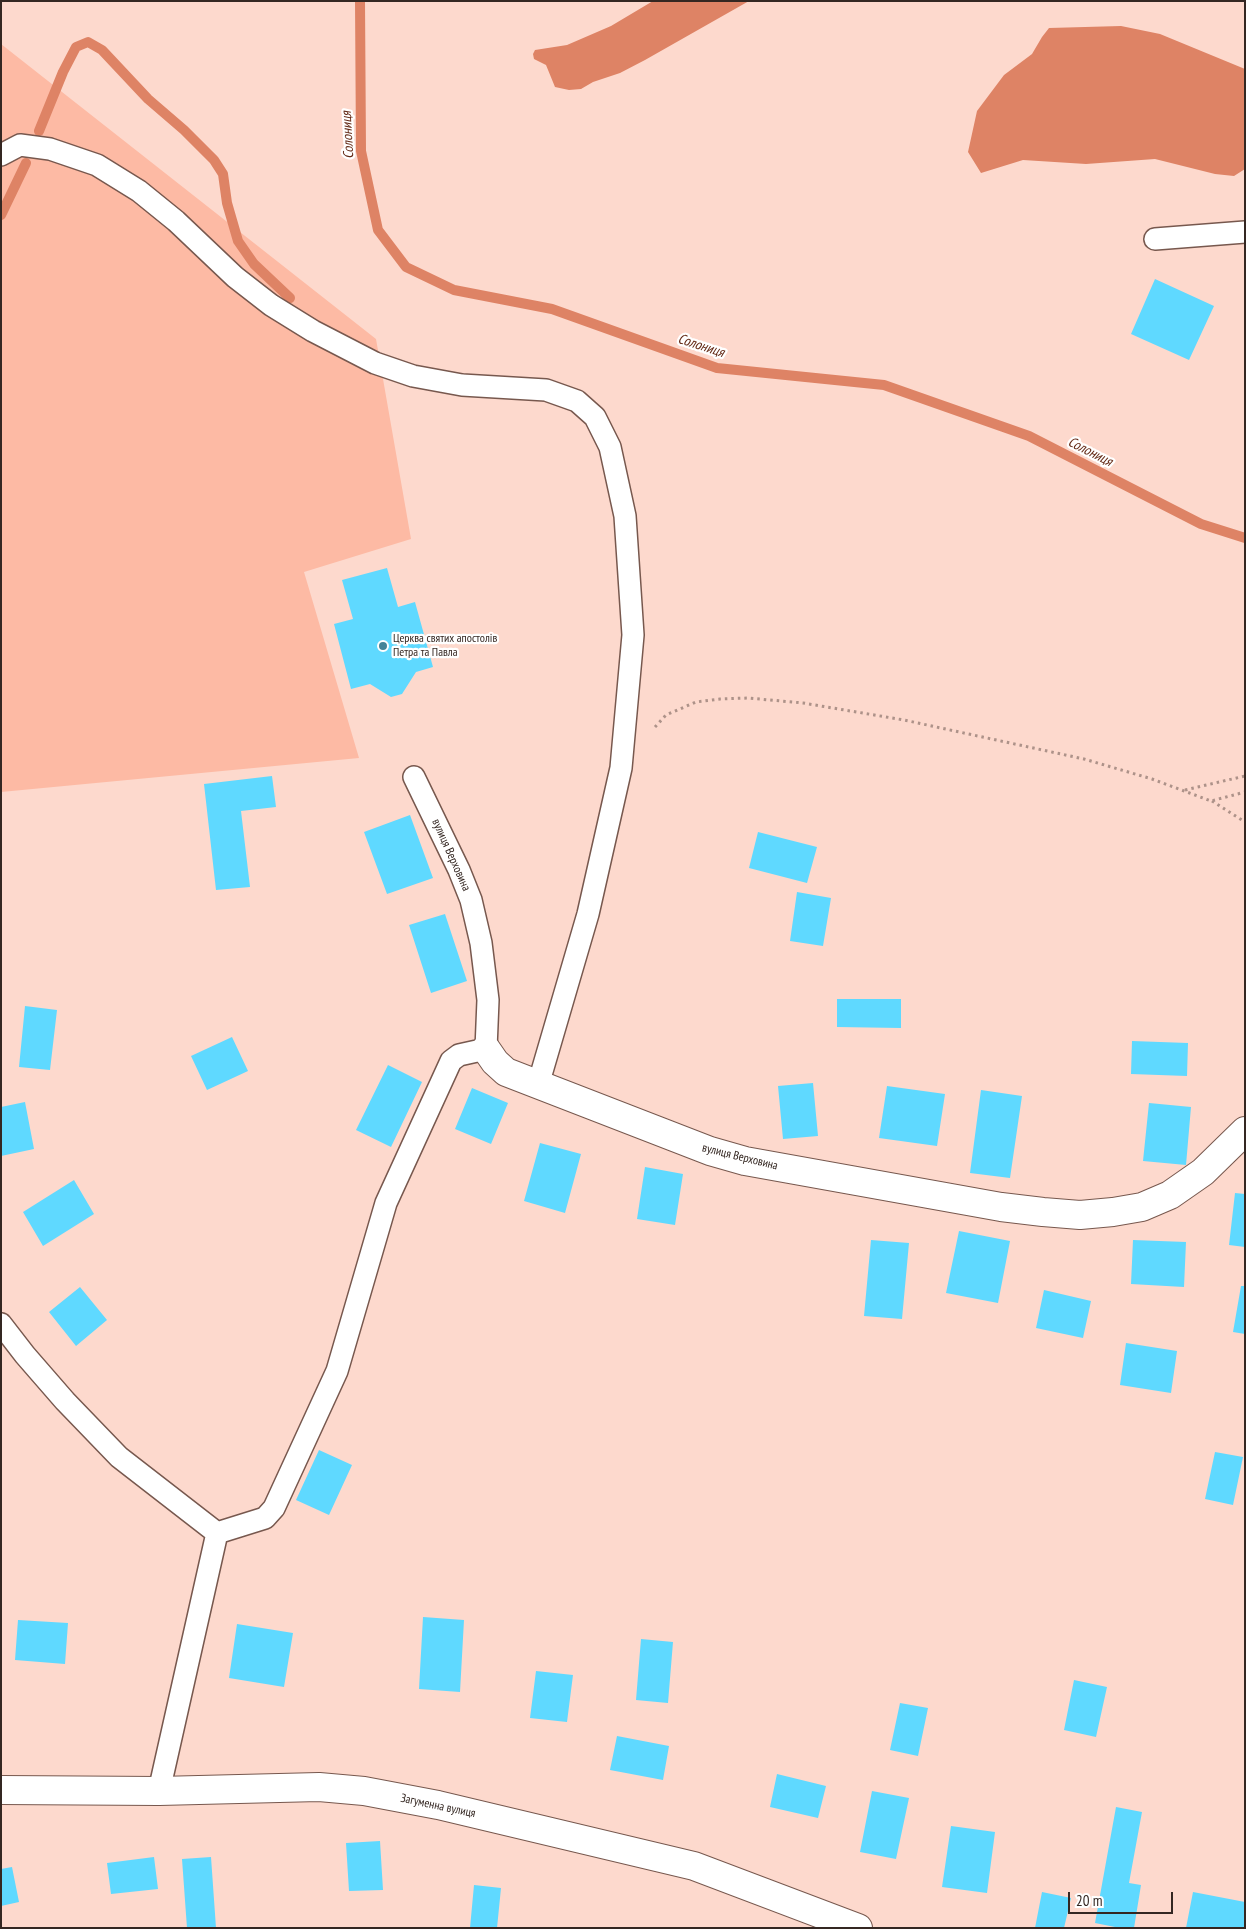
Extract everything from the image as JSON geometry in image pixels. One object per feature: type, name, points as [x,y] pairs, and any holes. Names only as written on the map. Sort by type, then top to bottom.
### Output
[{"type":"street","name":"вулиця Верховина","points":[[486,1049],[495,1062],[506,1072],[710,1151],[746,1161],[1001,1207],[1080,1215],[1142,1207],[1170,1195],[1202,1172],[1245,1131]]},
{"type":"street","name":"Загуменна вулиця","points":[[1,1790],[159,1791],[319,1787],[364,1790],[438,1805],[694,1866],[858,1928]]},
{"type":"lane","points":[[1,155],[20,146],[50,149],[98,165],[139,191],[176,221],[235,277],[271,305],[313,331],[375,363],[413,376],[462,385],[546,390],[577,401],[596,418],[610,447],[625,526],[632,635],[621,768],[588,914],[538,1085]]},
{"type":"lane","points":[[1155,239],[1245,232]]},
{"type":"lane","name":"вулиця Верховина","points":[[414,777],[460,870],[471,900],[481,944],[488,1000],[486,1049]]},
{"type":"lane","points":[[217,1533],[265,1518],[274,1508],[337,1371],[386,1203],[451,1061],[459,1054],[486,1049]]},
{"type":"lane","points":[[1,1324],[65,1401],[119,1457],[217,1533]]},
{"type":"lane","points":[[159,1791],[217,1533]]},
{"type":"path","points":[[621,768],[666,715],[696,702],[748,698],[835,707],[913,722],[1084,760],[1184,790],[1211,801],[1245,822]]},
{"type":"path","points":[[1184,790],[1245,776]]},
{"type":"path","points":[[1211,801],[1245,792]]},
{"type":"shaded area","points":[[653,1],[749,1],[645,60],[620,73],[593,82],[581,89],[569,90],[555,87],[546,65],[534,59],[533,54],[535,50],[567,45],[611,26]]},
{"type":"shaded area","points":[[1121,26],[1160,34],[1245,69],[1245,169],[1234,176],[1215,174],[1155,159],[1086,164],[1023,160],[981,173],[968,152],[977,111],[1004,75],[1032,54],[1049,28]]},
{"type":"shaded area","points":[[1,44],[376,339],[411,539],[304,572],[359,758],[1,792]]},
{"type":"building","points":[[1155,279],[1214,306],[1189,360],[1131,334]]},
{"type":"building","name":"Церква святих апостолів Петра та Павла","points":[[387,568],[398,607],[415,602],[433,667],[416,672],[402,694],[391,697],[370,684],[351,689],[334,624],[353,619],[342,580]]},
{"type":"building","points":[[272,776],[276,807],[241,811],[250,887],[216,890],[204,784]]},
{"type":"building","points":[[410,815],[433,878],[387,894],[364,832]]},
{"type":"building","points":[[758,832],[817,847],[807,883],[749,868]]},
{"type":"building","points":[[797,892],[831,898],[823,946],[790,941]]},
{"type":"building","points":[[445,914],[467,981],[431,993],[409,925]]},
{"type":"building","points":[[837,999],[901,999],[901,1028],[837,1027]]},
{"type":"building","points":[[25,1006],[57,1010],[50,1070],[19,1067]]},
{"type":"building","points":[[232,1037],[248,1071],[207,1090],[191,1056]]},
{"type":"building","points":[[1132,1041],[1188,1043],[1187,1076],[1131,1074]]},
{"type":"building","points":[[388,1065],[422,1082],[391,1147],[356,1130]]},
{"type":"building","points":[[813,1083],[818,1136],[783,1139],[778,1086]]},
{"type":"building","points":[[887,1086],[945,1094],[937,1146],[879,1138]]},
{"type":"building","points":[[472,1088],[508,1103],[491,1144],[455,1129]]},
{"type":"building","points":[[981,1090],[1022,1096],[1010,1178],[970,1173]]},
{"type":"building","points":[[25,1102],[34,1149],[1,1156],[1,1107]]},
{"type":"building","points":[[1149,1103],[1191,1107],[1186,1165],[1143,1161]]},
{"type":"building","points":[[540,1143],[581,1154],[565,1213],[524,1201]]},
{"type":"building","points":[[645,1167],[683,1174],[675,1225],[637,1219]]},
{"type":"building","points":[[74,1180],[94,1214],[43,1246],[23,1212]]},
{"type":"building","points":[[1235,1193],[1245,1194],[1245,1247],[1229,1245]]},
{"type":"building","points":[[959,1231],[1010,1241],[998,1303],[946,1293]]},
{"type":"building","points":[[871,1240],[909,1243],[902,1319],[864,1316]]},
{"type":"building","points":[[1133,1240],[1186,1242],[1184,1287],[1131,1284]]},
{"type":"building","points":[[1241,1286],[1245,1286],[1245,1334],[1233,1332]]},
{"type":"building","points":[[80,1287],[107,1320],[76,1346],[49,1312]]},
{"type":"building","points":[[1044,1290],[1091,1301],[1083,1338],[1036,1328]]},
{"type":"building","points":[[1126,1343],[1177,1351],[1171,1393],[1120,1385]]},
{"type":"building","points":[[319,1450],[352,1465],[329,1515],[296,1500]]},
{"type":"building","points":[[1215,1452],[1243,1457],[1233,1505],[1205,1499]]},
{"type":"building","points":[[423,1617],[464,1620],[460,1692],[419,1689]]},
{"type":"building","points":[[18,1620],[68,1623],[65,1664],[15,1660]]},
{"type":"building","points":[[237,1624],[293,1633],[284,1687],[229,1678]]},
{"type":"building","points":[[641,1639],[673,1642],[668,1703],[636,1700]]},
{"type":"building","points":[[536,1671],[573,1675],[567,1722],[530,1718]]},
{"type":"building","points":[[1074,1680],[1107,1687],[1096,1737],[1064,1730]]},
{"type":"building","points":[[900,1703],[928,1708],[918,1756],[890,1750]]},
{"type":"building","points":[[617,1736],[669,1746],[663,1780],[610,1770]]},
{"type":"building","points":[[777,1774],[826,1786],[818,1818],[770,1807]]},
{"type":"building","points":[[872,1791],[909,1798],[896,1859],[860,1852]]},
{"type":"building","points":[[1116,1807],[1142,1812],[1129,1883],[1141,1885],[1134,1928],[1120,1928],[1095,1923]]},
{"type":"building","points":[[951,1826],[995,1832],[987,1893],[942,1887]]},
{"type":"building","points":[[380,1841],[383,1890],[349,1891],[346,1843]]},
{"type":"building","points":[[154,1857],[158,1889],[111,1894],[107,1863]]},
{"type":"building","points":[[211,1857],[216,1928],[187,1928],[182,1859]]},
{"type":"building","points":[[12,1867],[19,1902],[1,1906],[1,1869]]},
{"type":"building","points":[[474,1885],[501,1888],[497,1928],[470,1928]]},
{"type":"building","points":[[1042,1892],[1071,1898],[1064,1928],[1035,1928]]},
{"type":"building","points":[[1193,1892],[1245,1902],[1245,1928],[1186,1928]]},
{"type":"waterway","name":"Солониця","points":[[360,1],[361,151],[378,230],[406,267],[454,290],[552,309],[717,368],[884,385],[1029,436],[1201,524],[1245,538]]},
{"type":"waterway","points":[[39,131],[63,72],[76,47],[88,42],[102,50],[148,99],[184,130],[214,160],[223,174],[227,203],[238,241],[254,264],[290,298]]},
{"type":"waterway","points":[[1,215],[26,163]]},
{"type":"place","name":"Церква святих апостолів Петра та Павла","points":[[383,646]]}]
